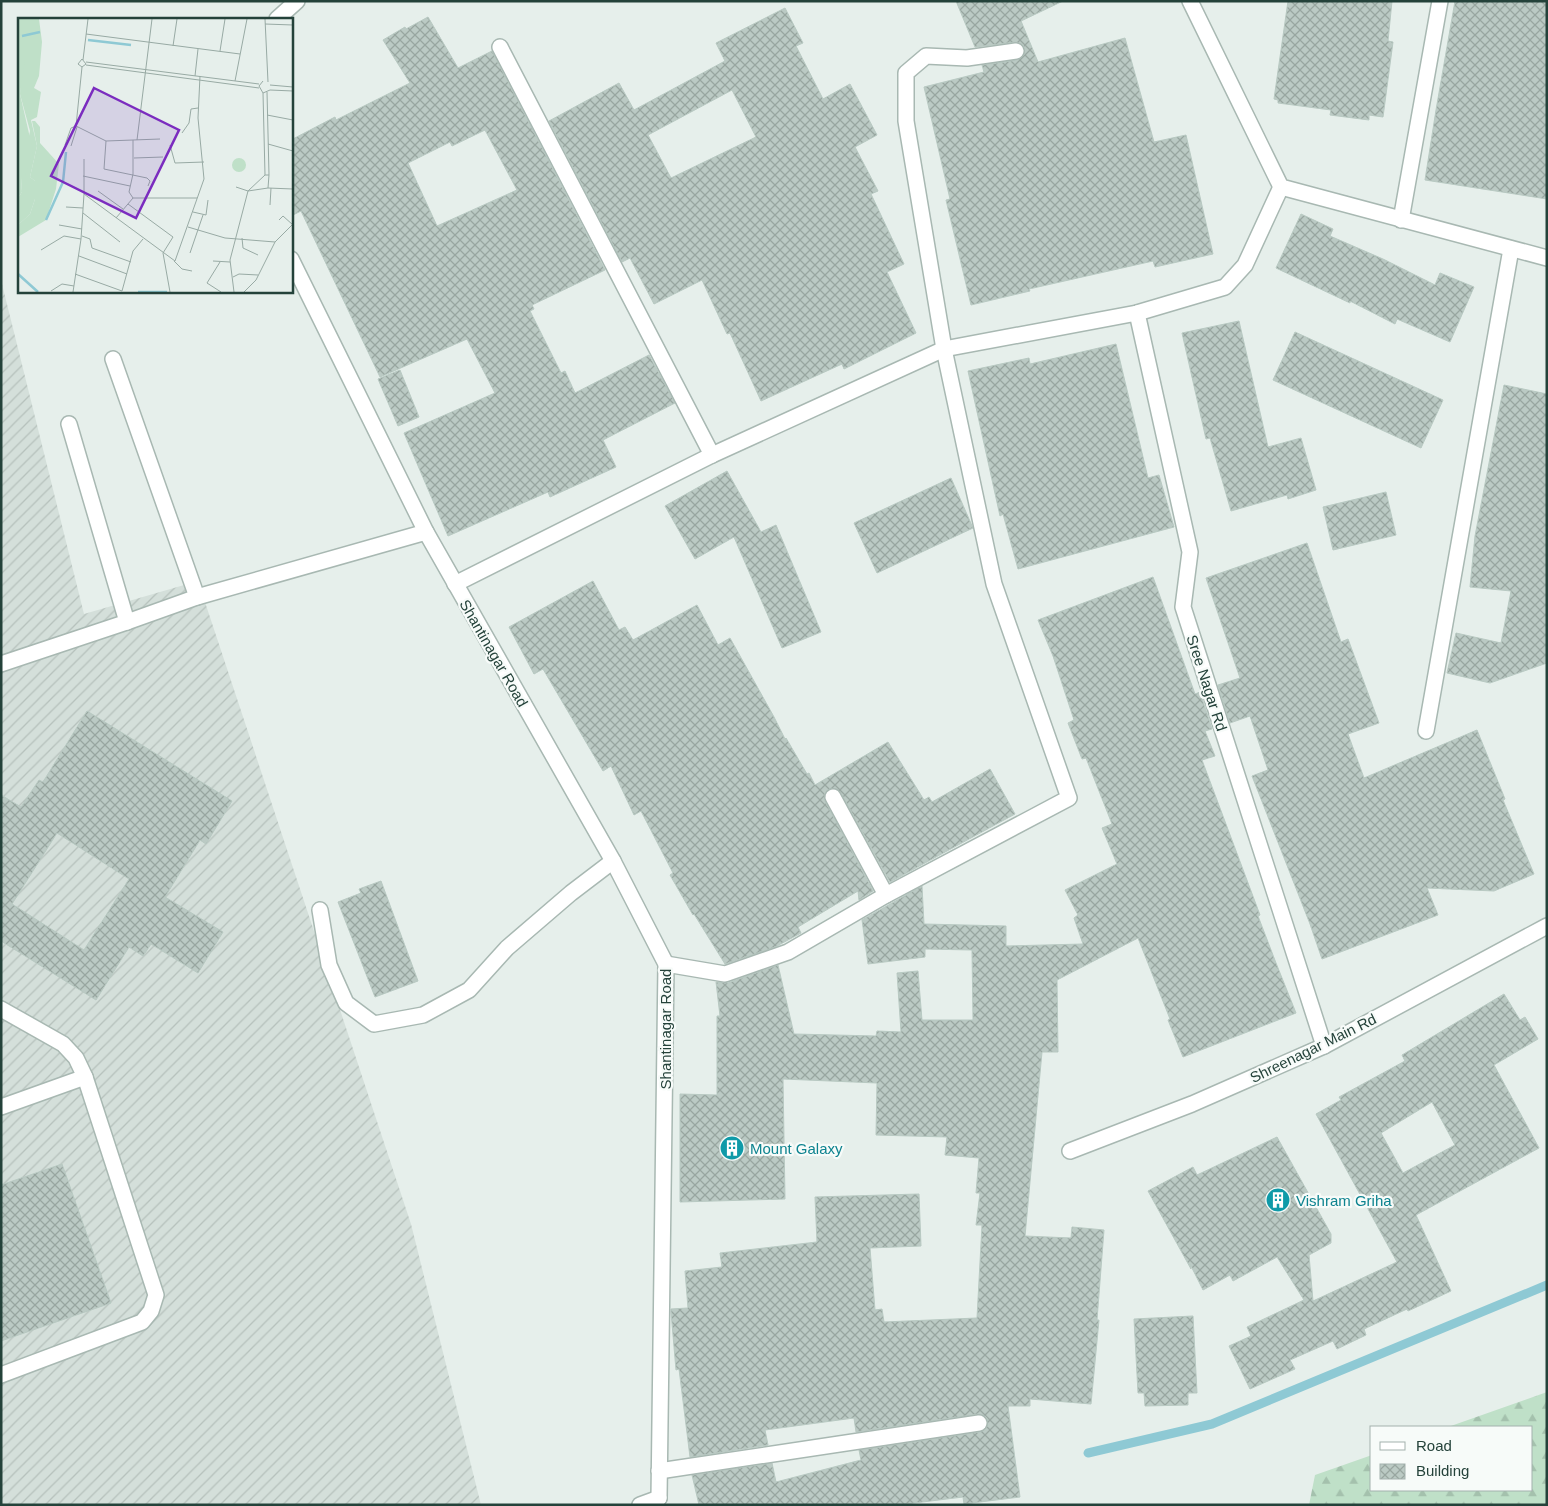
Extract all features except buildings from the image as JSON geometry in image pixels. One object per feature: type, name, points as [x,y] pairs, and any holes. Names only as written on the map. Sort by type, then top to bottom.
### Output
[{"type":"street","points":[[278,18],[297,1]]},
{"type":"street","points":[[1190,1],[1281,187],[1547,258]]},
{"type":"street","points":[[1401,220],[1440,1]]},
{"type":"street","points":[[500,47],[712,456]]},
{"type":"street","points":[[666,964],[725,974],[788,952],[886,896],[1069,798],[994,584],[944,349],[906,121],[906,73],[926,56],[968,58],[1016,51]]},
{"type":"street","points":[[455,584],[712,456],[944,349],[1137,313],[1225,287],[1245,265],[1281,187]]},
{"type":"street","points":[[1426,731],[1511,249]]},
{"type":"street","name":"Shantinagar Road","points":[[292,261],[426,532],[613,861],[666,964],[659,1471],[661,1501]]},
{"type":"street","name":"Sree Nagar Rd","points":[[1137,313],[1190,552],[1183,607],[1324,1046]]},
{"type":"street","points":[[113,359],[197,597]]},
{"type":"street","points":[[69,424],[127,622]]},
{"type":"street","points":[[1,664],[197,597],[426,532]]},
{"type":"street","points":[[833,797],[886,896]]},
{"type":"street","points":[[320,910],[329,965],[346,1003],[374,1024],[423,1015],[469,990],[507,948],[570,893],[613,861]]},
{"type":"street","name":"Shreenagar Main Rd","points":[[1070,1151],[1192,1104],[1324,1046],[1547,926]]},
{"type":"street","points":[[1,1009],[64,1044],[76,1058],[85,1077],[156,1295],[151,1311],[142,1322],[1,1375]]},
{"type":"street","points":[[1,1106],[85,1077]]},
{"type":"street","points":[[659,1471],[979,1424]]},
{"type":"street","points":[[640,1505],[661,1501]]},
{"type":"shaded area","points":[[1,280],[84,614],[198,581],[411,1224],[481,1505],[1,1505]]},
{"type":"green space","points":[[1547,1392],[1547,1505],[1309,1505],[1315,1475],[1370,1456],[1370,1491],[1533,1491],[1533,1426],[1451,1426]]},
{"type":"waterway","points":[[1088,1453],[1212,1424],[1547,1285]]},
{"type":"place","name":"Mount Galaxy","points":[[732,1148]]},
{"type":"place","name":"Vishram Griha","points":[[1278,1200]]}]
